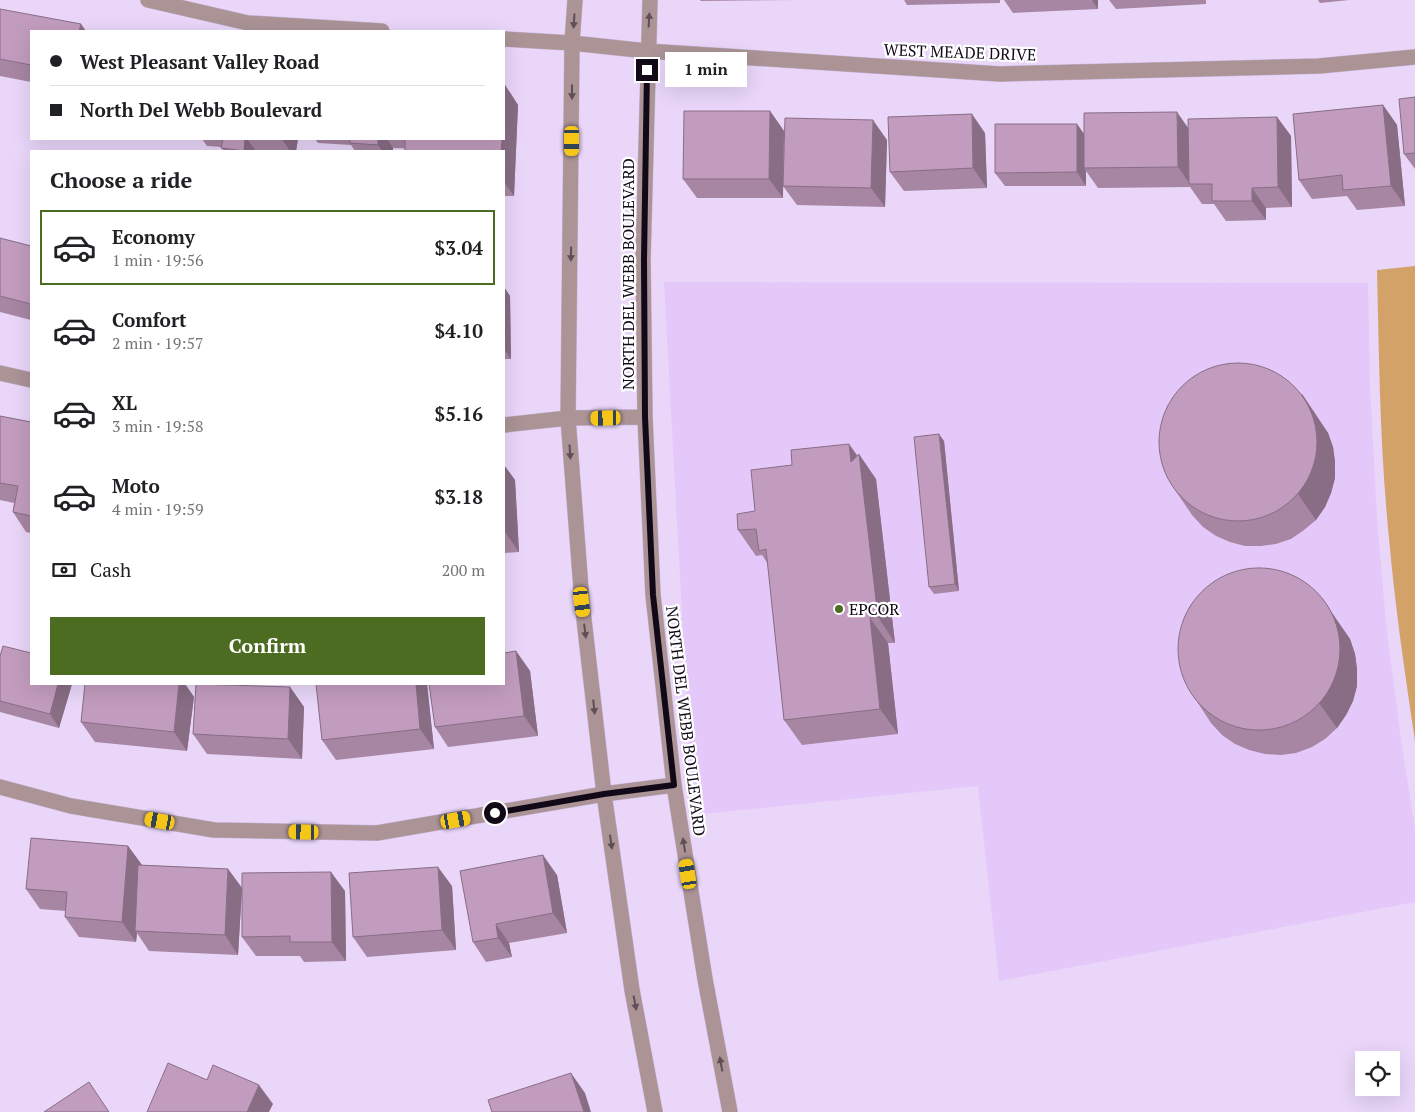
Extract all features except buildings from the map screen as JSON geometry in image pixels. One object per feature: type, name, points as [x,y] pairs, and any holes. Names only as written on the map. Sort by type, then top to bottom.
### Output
[{"type":"street","points":[[148,0],[248,23],[365,30]]},
{"type":"street","points":[[575,0],[572,43],[568,418],[582,602],[604,794],[632,990],[655,1112]]},
{"type":"street","name":"NORTH DEL WEBB BOULEVARD","points":[[650,0],[647,51],[644,260],[645,417],[653,595],[674,785],[705,979],[730,1112]]},
{"type":"street","name":"WEST MEADE DRIVE","points":[[505,39],[572,43],[647,51],[1000,74],[1320,66],[1415,57]]},
{"type":"street","points":[[0,373],[30,380]]},
{"type":"street","points":[[505,425],[568,418],[645,417]]},
{"type":"street","points":[[0,787],[71,806],[214,830],[377,833],[604,794],[674,785]]},
{"type":"shaded area","points":[[1415,266],[1415,741],[1397,614],[1386,505],[1380,404],[1377,270]]},
{"type":"shaded area","points":[[664,282],[1368,283],[1370,387],[1377,518],[1386,624],[1415,829],[1415,902],[999,981],[978,786],[693,815]]},
{"type":"place","name":"EPCOR","points":[[839,609]]},
{"type":"route","points":[[495,813],[604,794],[674,785],[653,595],[645,417],[644,260],[647,70]]}]
